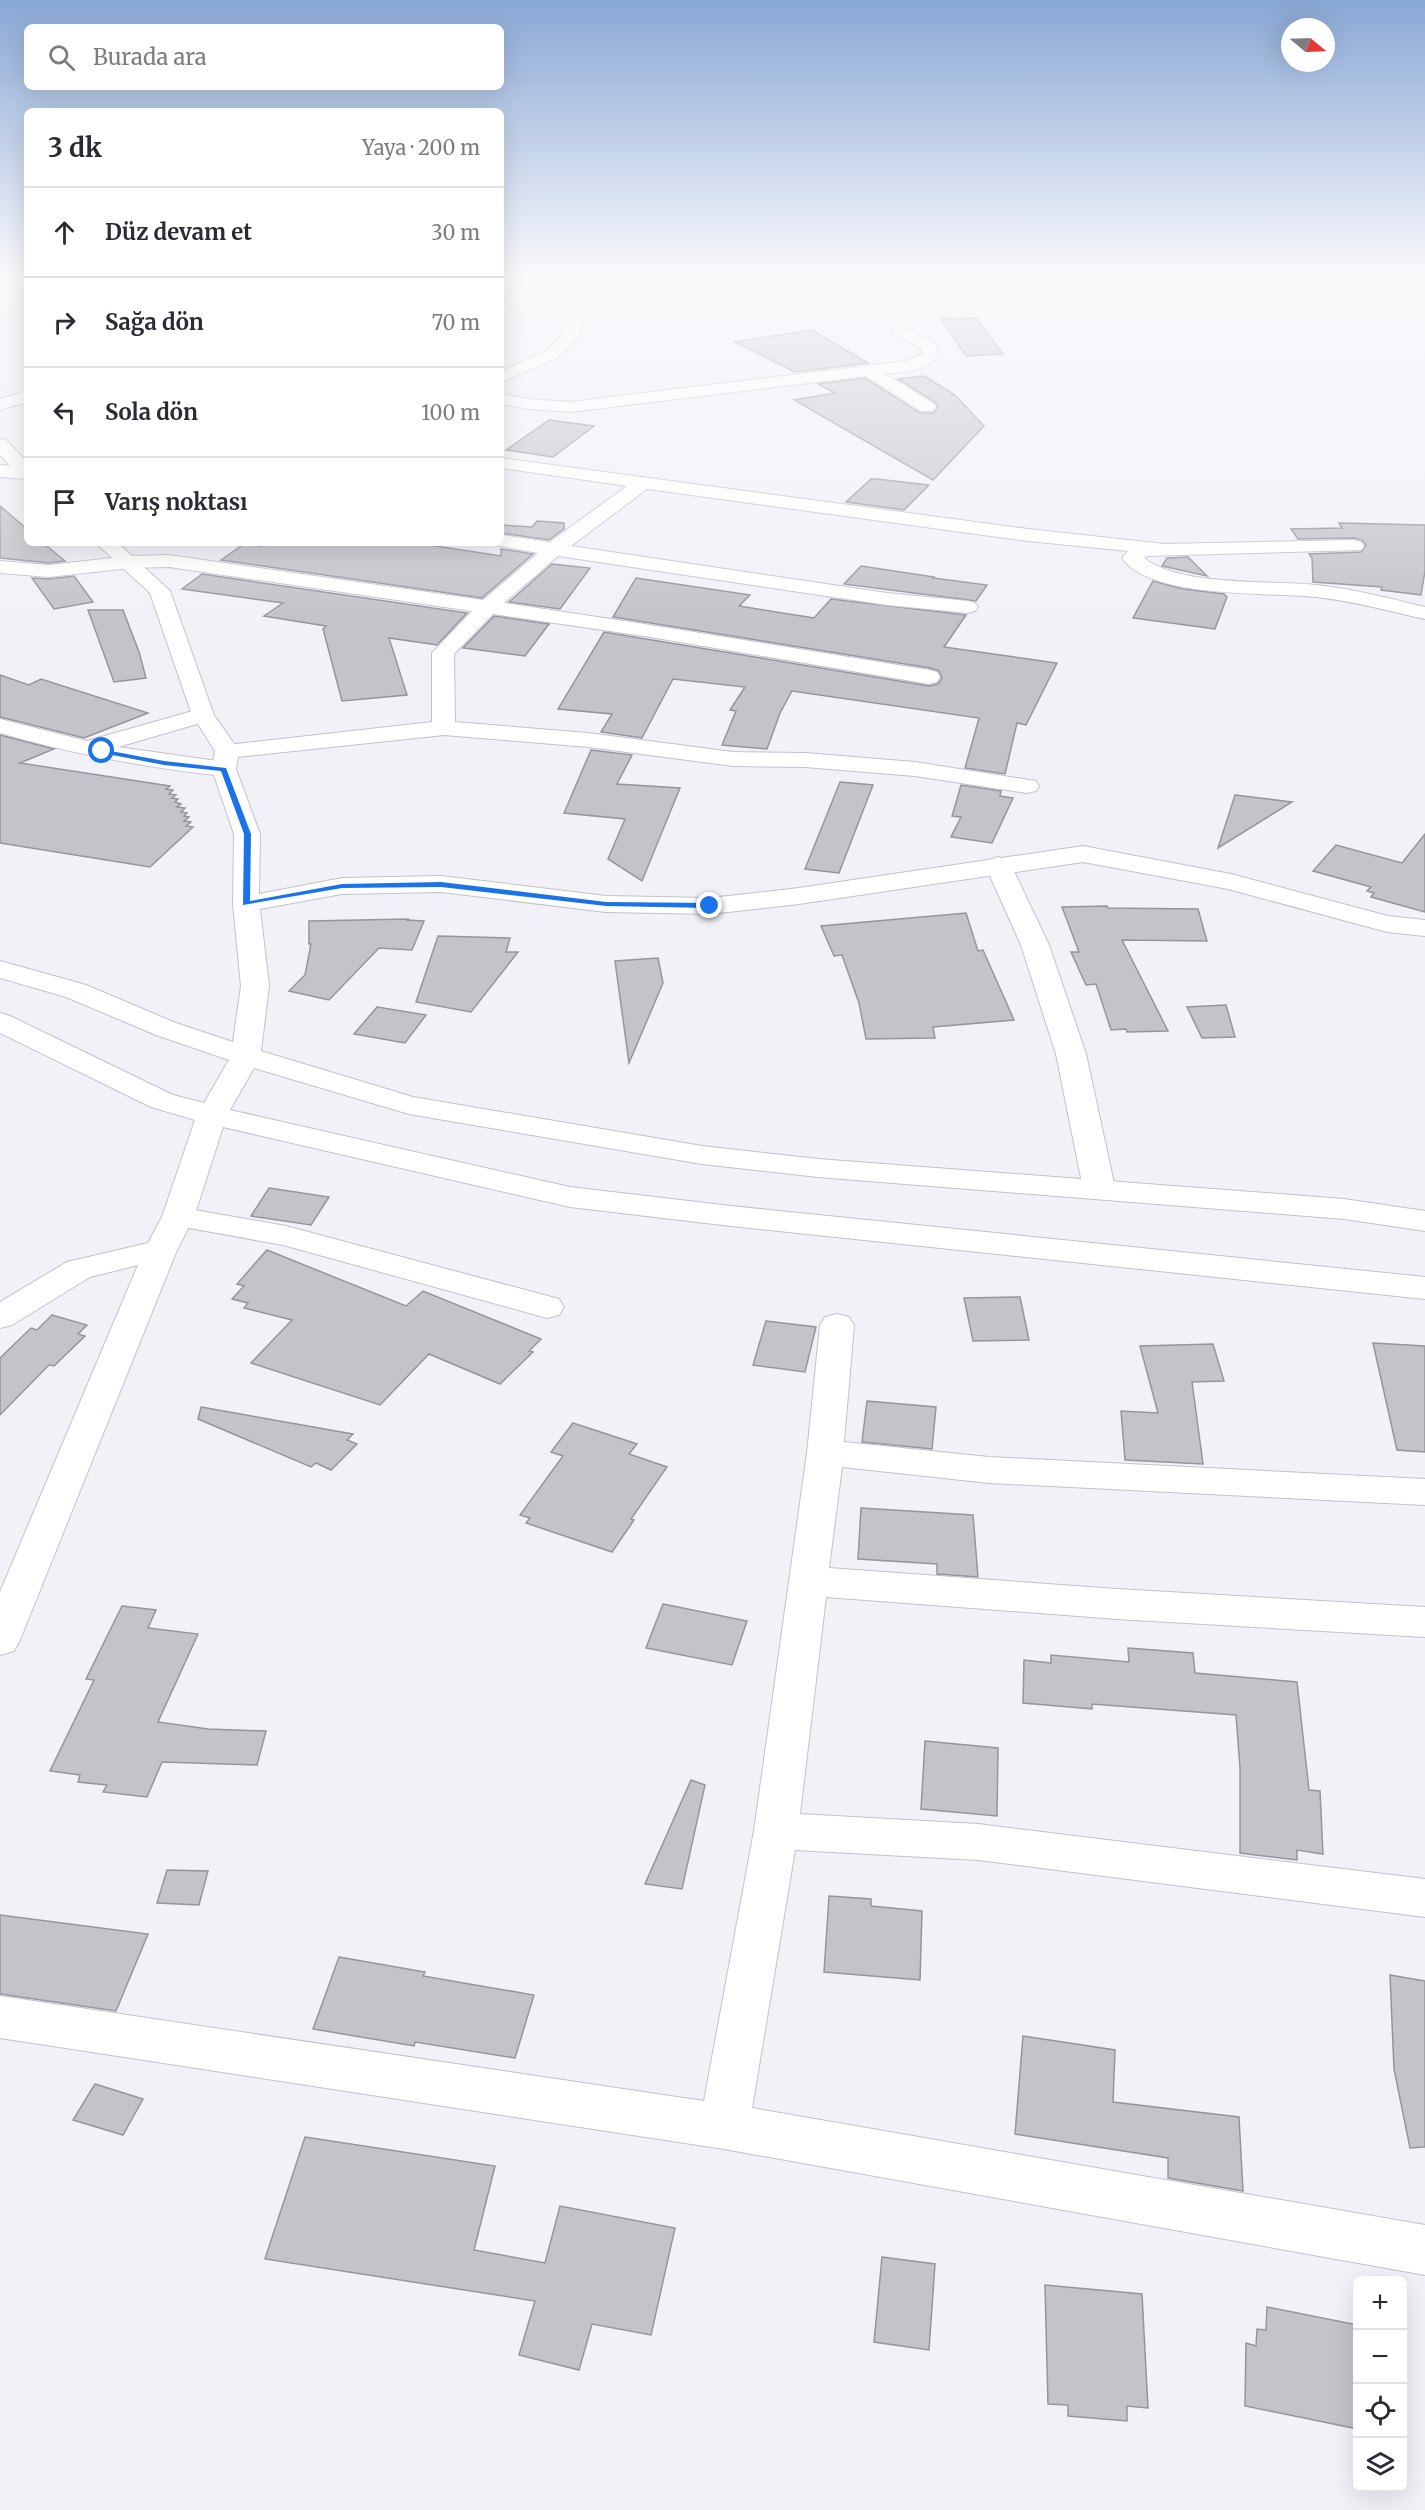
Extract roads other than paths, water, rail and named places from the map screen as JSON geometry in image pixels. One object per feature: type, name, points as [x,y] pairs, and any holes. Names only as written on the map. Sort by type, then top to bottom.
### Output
[{"type":"street","points":[[504,400],[570,407],[713,388]]},
{"type":"street","points":[[897,388],[927,407]]},
{"type":"street","points":[[0,405],[24,397]]},
{"type":"street","points":[[0,444],[24,470]]},
{"type":"street","points":[[504,464],[1028,536],[1163,549]]},
{"type":"street","points":[[0,471],[24,473]]},
{"type":"street","points":[[444,728],[443,653],[488,607],[555,549],[643,483]]},
{"type":"street","points":[[504,541],[887,599],[968,607]]},
{"type":"street","points":[[0,1640],[160,1250],[178,1217],[228,1088],[255,986],[246,904],[247,834],[225,760],[203,715],[160,591],[110,546]]},
{"type":"street","points":[[1354,546],[1142,550],[1132,558],[1138,566],[1165,577],[1222,585],[1318,591],[1425,613]]},
{"type":"street","points":[[0,567],[49,571],[130,562],[169,561],[488,607],[929,677]]},
{"type":"street","points":[[88,748],[203,715]]},
{"type":"street","points":[[0,726],[45,740],[164,763],[225,760],[444,728],[588,740],[733,759],[806,760],[915,769],[1027,786]]},
{"type":"street","points":[[246,904],[342,886],[441,884],[606,904],[710,906],[799,896],[1083,854],[1231,882],[1388,924],[1425,928]]},
{"type":"street","points":[[998,865],[1035,945],[1071,1053],[1099,1188]]},
{"type":"street","points":[[0,969],[76,991],[166,1029],[228,1088],[570,1197],[731,1216],[1425,1288]]},
{"type":"street","points":[[0,1022],[162,1101],[228,1088],[409,1105],[702,1155],[819,1168],[1099,1188],[1344,1209],[1425,1221]]},
{"type":"street","points":[[178,1217],[286,1236],[547,1307]]},
{"type":"street","points":[[0,1317],[79,1269],[160,1250]]},
{"type":"street","points":[[724,2126],[776,1832],[825,1453],[837,1325]]},
{"type":"street","points":[[825,1453],[989,1470],[1425,1492]]},
{"type":"street","points":[[809,1581],[1117,1604],[1425,1622]]},
{"type":"street","points":[[776,1832],[978,1842],[1425,1898]]},
{"type":"street","points":[[0,2017],[724,2126],[1425,2250]]}]
